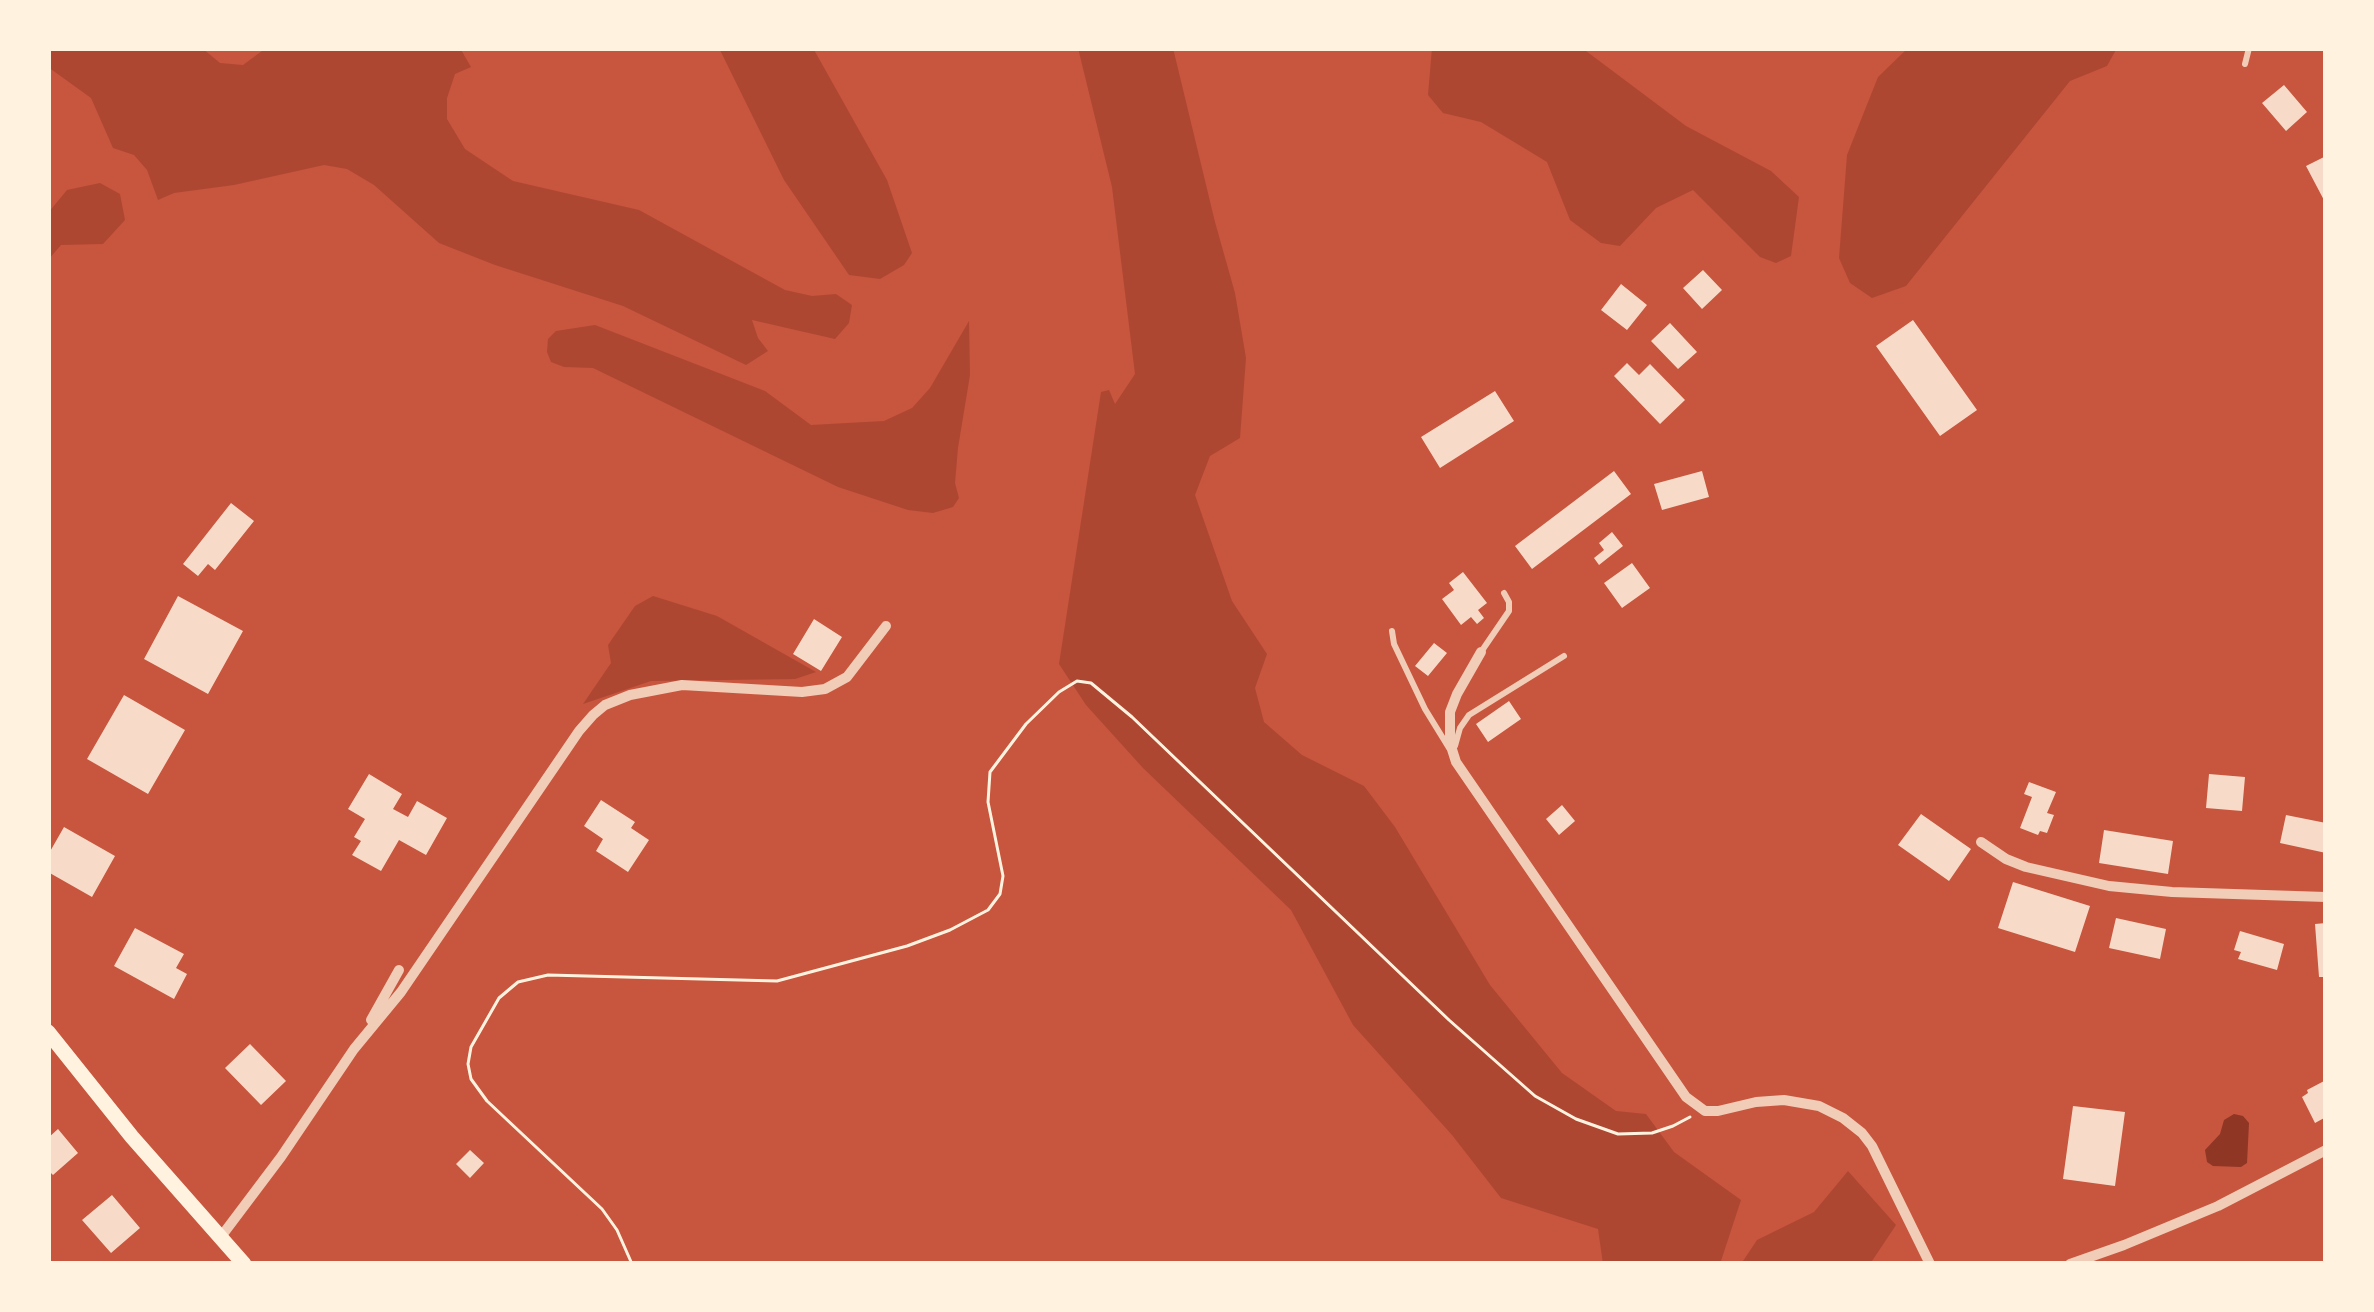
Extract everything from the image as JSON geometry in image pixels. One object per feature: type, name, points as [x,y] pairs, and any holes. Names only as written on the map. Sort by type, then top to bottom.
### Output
[{"type":"main road","points":[[48,1032],[244,1264]]},
{"type":"street","points":[[220,1238],[446,929],[579,731],[605,705],[630,694],[682,685],[802,692],[825,689],[847,677],[886,626]]},
{"type":"street","points":[[1481,652],[1450,712],[1454,756],[1686,1097],[1714,1112],[1791,1100],[1844,1118],[1872,1146],[1930,1264]]},
{"type":"street","points":[[1981,842],[2026,867],[2109,886],[2326,897]]},
{"type":"street","points":[[355,1049],[399,970]]},
{"type":"street","points":[[2070,1264],[2218,1206],[2326,1150]]},
{"type":"lane","points":[[2245,64],[2248,48]]},
{"type":"lane","points":[[1481,652],[1509,611],[1504,593]]},
{"type":"lane","points":[[1392,631],[1425,709],[1454,756]]},
{"type":"lane","points":[[1454,756],[1460,728],[1469,715],[1564,656]]},
{"type":"path","points":[[632,1264],[602,1209],[487,1101],[471,1079],[471,1047],[499,998],[518,982],[548,975],[777,981],[907,946],[988,910],[1000,894],[1003,876],[988,802],[990,772],[1026,724],[1077,681],[1091,683],[1132,717],[1535,1096],[1576,1119],[1618,1134],[1664,1130],[1701,1109]]},
{"type":"shaded area","points":[[48,48],[202,48],[220,63],[243,65],[266,48],[460,48],[471,67],[455,74],[447,98],[447,119],[465,149],[513,181],[639,210],[785,290],[812,296],[836,294],[852,305],[849,323],[835,339],[752,320],[768,351],[746,365],[623,306],[439,243],[374,185],[347,169],[324,165],[158,200],[147,170],[134,155],[113,148],[91,98],[48,67]]},
{"type":"shaded area","points":[[719,48],[813,48],[887,180],[912,253],[904,265],[880,279],[849,275],[784,180]]},
{"type":"shaded area","points":[[1078,48],[1173,48],[1235,293],[1246,358],[1240,438],[1210,456],[1195,495],[1232,601],[1267,654],[1255,688],[1264,722],[1302,755],[1364,786],[1395,827],[1490,985],[1562,1073],[1616,1111],[1646,1114],[1674,1152],[1741,1200],[1720,1264],[1603,1264],[1598,1229],[1501,1198],[1452,1135],[1353,1025],[1291,910],[1143,768],[1086,705],[1059,664],[1101,392],[1109,390],[1115,404],[1135,374],[1112,187]]},
{"type":"shaded area","points":[[1432,48],[1582,48],[1686,126],[1771,171],[1799,197],[1791,256],[1776,263],[1760,257],[1693,190],[1656,208],[1620,246],[1601,243],[1570,220],[1547,162],[1481,122],[1443,113],[1428,95]]},
{"type":"shaded area","points":[[1908,48],[2117,48],[2107,66],[2070,81],[1906,286],[1872,298],[1850,283],[1839,258],[1847,155],[1878,77]]},
{"type":"shaded area","points":[[100,183],[120,194],[125,220],[103,244],[61,245],[48,260],[48,213],[67,190]]},
{"type":"shaded area","points":[[969,321],[970,375],[955,483],[959,498],[953,507],[933,513],[908,510],[838,487],[593,368],[551,362],[547,352],[548,339],[556,331],[595,325],[765,391],[811,425],[884,421],[912,408],[930,388]]},
{"type":"shaded area","points":[[653,596],[717,616],[816,672],[795,679],[651,681],[583,704],[611,663],[608,645],[635,606]]},
{"type":"shaded area","points":[[2234,1114],[2249,1123],[2247,1163],[2213,1166],[2205,1150],[2220,1134],[2224,1120]]},
{"type":"shaded area","points":[[1848,1171],[1896,1225],[1870,1264],[1741,1264],[1757,1240],[1814,1212]]},
{"type":"building","points":[[2284,85],[2307,112],[2286,131],[2262,103]]},
{"type":"building","points":[[2326,156],[2326,204],[2306,166]]},
{"type":"building","points":[[1703,270],[1722,290],[1702,309],[1683,288]]},
{"type":"building","points":[[1621,284],[1647,305],[1627,330],[1601,310]]},
{"type":"building","points":[[1913,320],[1977,410],[1940,436],[1876,346]]},
{"type":"building","points":[[1670,323],[1697,352],[1678,369],[1651,341]]},
{"type":"building","points":[[1627,363],[1639,375],[1650,364],[1685,400],[1660,424],[1614,376]]},
{"type":"building","points":[[1495,391],[1514,421],[1440,468],[1421,437]]},
{"type":"building","points":[[1614,471],[1631,494],[1532,569],[1515,546]]},
{"type":"building","points":[[1702,471],[1709,497],[1662,510],[1654,484]]},
{"type":"building","points":[[231,503],[254,521],[215,570],[208,564],[198,576],[183,564]]},
{"type":"building","points":[[1612,532],[1623,546],[1599,565],[1594,558],[1604,550],[1599,543]]},
{"type":"building","points":[[1632,563],[1650,588],[1622,608],[1604,583]]},
{"type":"building","points":[[1463,572],[1487,603],[1478,610],[1484,618],[1477,624],[1471,617],[1461,625],[1442,599],[1454,590],[1449,583]]},
{"type":"building","points":[[178,596],[243,631],[208,694],[144,659]]},
{"type":"building","points":[[814,619],[842,637],[821,671],[793,654]]},
{"type":"building","points":[[1434,643],[1447,653],[1428,676],[1415,666]]},
{"type":"building","points":[[124,695],[185,730],[148,794],[87,759]]},
{"type":"building","points":[[1509,701],[1521,719],[1488,742],[1476,724]]},
{"type":"building","points":[[369,774],[402,794],[393,809],[408,817],[417,801],[447,818],[426,855],[399,840],[381,871],[352,855],[361,841],[354,837],[365,819],[348,809]]},
{"type":"building","points":[[2209,774],[2245,777],[2242,811],[2206,808]]},
{"type":"building","points":[[2029,782],[2056,792],[2047,813],[2054,815],[2047,833],[2038,835],[2020,828],[2032,797],[2024,794]]},
{"type":"building","points":[[601,800],[635,822],[631,828],[649,840],[628,872],[596,851],[603,839],[584,826]]},
{"type":"building","points":[[1562,805],[1575,821],[1559,835],[1546,819]]},
{"type":"building","points":[[1921,814],[1971,849],[1949,881],[1898,845]]},
{"type":"building","points":[[2286,815],[2326,823],[2326,853],[2280,843]]},
{"type":"building","points":[[64,827],[115,856],[92,897],[48,872],[48,855]]},
{"type":"building","points":[[2104,830],[2173,841],[2168,874],[2099,863]]},
{"type":"building","points":[[2013,882],[2090,906],[2075,952],[1998,928]]},
{"type":"building","points":[[2116,918],[2166,929],[2160,959],[2109,948]]},
{"type":"building","points":[[2326,923],[2326,977],[2319,977],[2315,924]]},
{"type":"building","points":[[135,928],[184,954],[176,968],[187,974],[174,999],[114,966]]},
{"type":"building","points":[[2240,931],[2284,944],[2277,970],[2238,959],[2241,952],[2234,950]]},
{"type":"building","points":[[250,1044],[286,1081],[261,1105],[225,1068]]},
{"type":"building","points":[[2326,1080],[2326,1117],[2315,1123],[2302,1097]]},
{"type":"building","points":[[2073,1106],[2125,1112],[2115,1186],[2063,1179]]},
{"type":"building","points":[[58,1129],[78,1153],[53,1175],[48,1170],[48,1138]]},
{"type":"building","points":[[470,1150],[484,1163],[470,1178],[456,1164]]},
{"type":"building","points":[[112,1195],[140,1228],[111,1253],[82,1220]]}]
